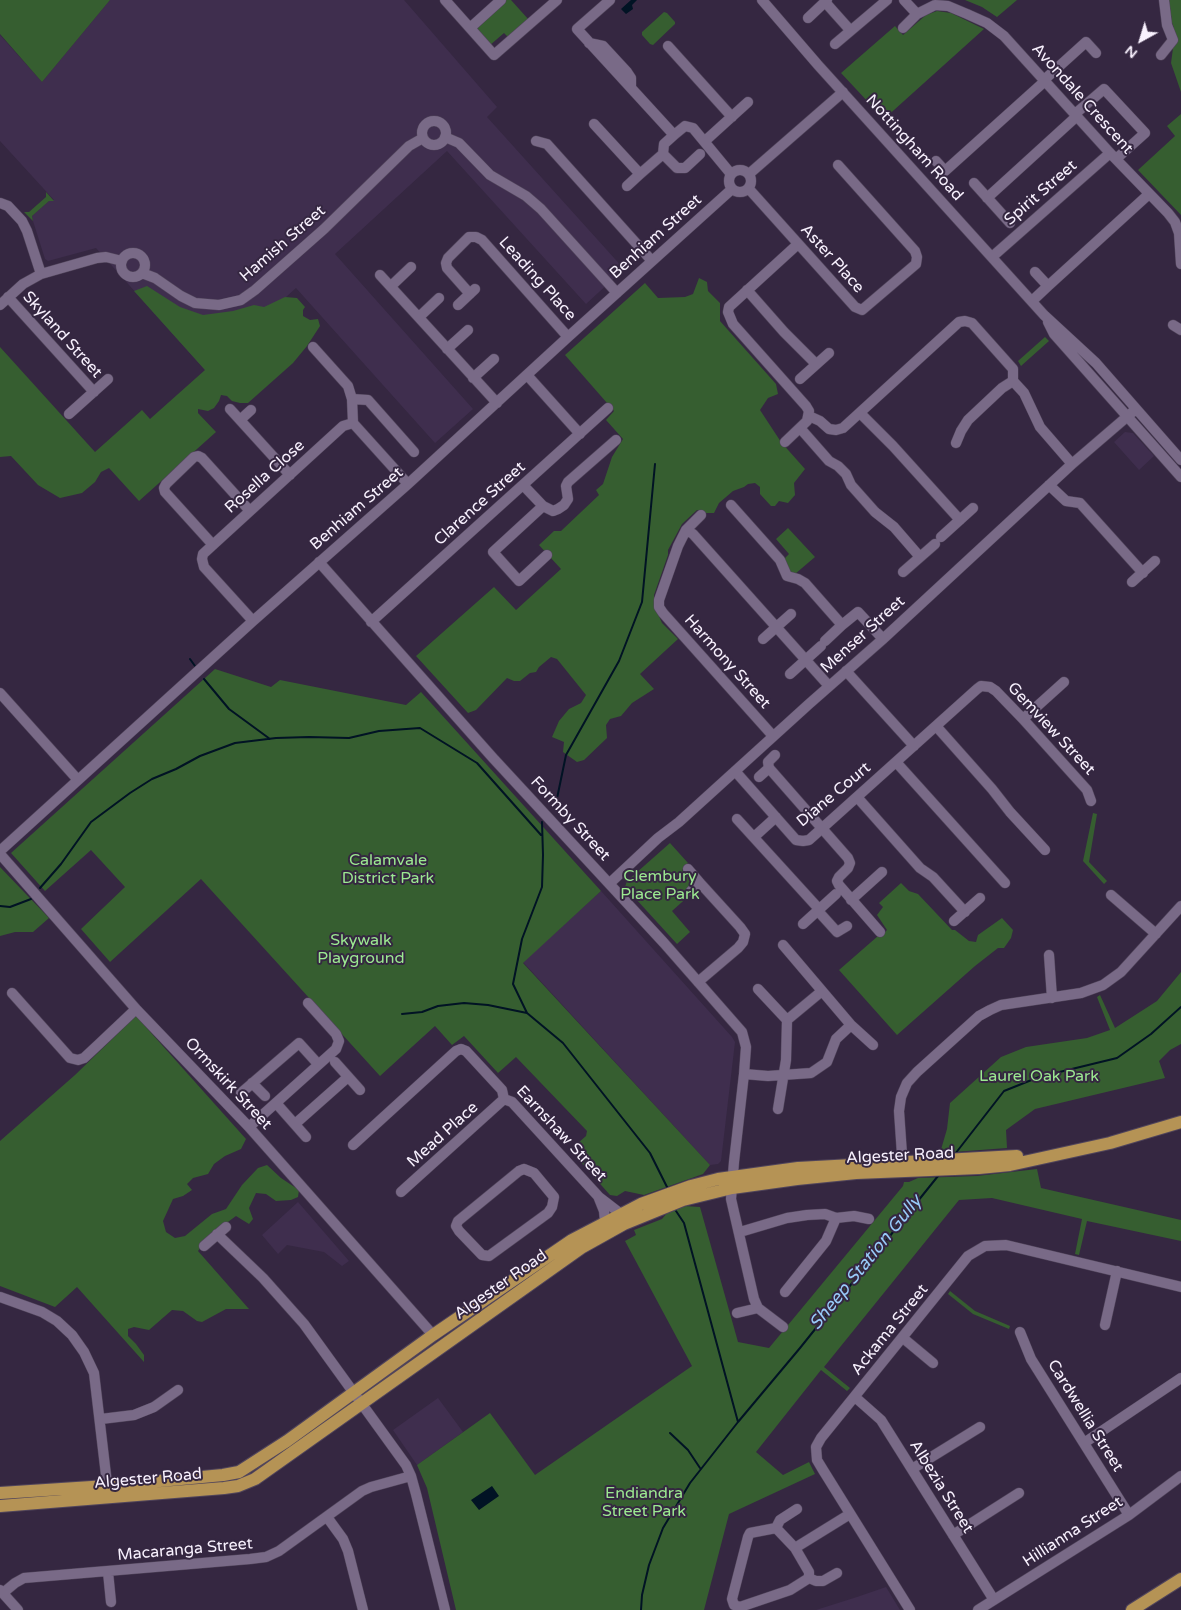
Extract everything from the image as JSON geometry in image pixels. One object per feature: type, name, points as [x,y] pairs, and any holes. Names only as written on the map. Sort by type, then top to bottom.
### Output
[{"type":"main road","name":"Algester Road","points":[[357,1399],[434,1336],[572,1240],[605,1221],[641,1204],[691,1186],[732,1182],[798,1168],[964,1164],[1050,1155],[1110,1143],[1181,1122]]},
{"type":"main road","name":"Algester Road","points":[[0,1506],[239,1472],[425,1358],[580,1248],[624,1224],[732,1182]]},
{"type":"main road","name":"Algester Road","points":[[0,1493],[108,1492]]},
{"type":"main road","points":[[1132,1610],[1181,1579]]},
{"type":"street","points":[[445,0],[494,55],[557,0]]},
{"type":"street","points":[[470,28],[501,0]]},
{"type":"street","points":[[610,0],[577,29],[674,135]]},
{"type":"street","points":[[835,44],[887,0]]},
{"type":"street","points":[[903,28],[918,14],[904,0]]},
{"type":"street","points":[[1161,55],[1173,40],[1167,25],[1164,0]]},
{"type":"street","name":"Nottingham Road","points":[[766,1],[798,43],[1044,315],[1096,363],[1181,460]]},
{"type":"street","points":[[808,18],[826,1],[850,30]]},
{"type":"street","name":"Avondale Crescent","points":[[918,14],[925,8],[935,5],[948,6],[987,23],[1004,36],[1175,222],[1179,233],[1181,264]]},
{"type":"street","points":[[936,161],[945,171],[1086,42],[1096,53]]},
{"type":"street","points":[[668,46],[732,117]]},
{"type":"street","name":"Spirit Street","points":[[992,257],[1113,156],[1145,133],[1104,89],[1076,115]]},
{"type":"street","points":[[749,174],[843,92]]},
{"type":"street","points":[[705,141],[748,102]]},
{"type":"street","points":[[987,198],[1076,115]]},
{"type":"street","points":[[434,122],[444,127],[445,137],[440,143],[436,145],[428,144],[423,138],[424,126],[434,122]]},
{"type":"street","points":[[594,124],[640,174]]},
{"type":"street","points":[[627,186],[663,154],[664,144],[685,126],[694,128],[732,174]]},
{"type":"street","points":[[445,137],[459,143],[490,175],[526,196],[541,209],[617,293]]},
{"type":"street","name":"Hamish Street","points":[[142,273],[154,278],[195,303],[218,306],[241,300],[255,290],[324,229],[408,146],[423,138]]},
{"type":"street","points":[[536,141],[547,144],[652,261]]},
{"type":"street","points":[[663,154],[680,169],[685,168],[700,154]]},
{"type":"street","name":"Aster Place","points":[[749,189],[855,307],[862,310],[916,264],[917,257],[915,251],[838,165]]},
{"type":"street","points":[[738,170],[746,171],[752,180],[749,189],[740,193],[732,189],[729,183],[732,174],[738,170]]},
{"type":"street","points":[[974,183],[1010,223]]},
{"type":"street","name":"Benhiam Street","points":[[0,852],[253,620],[408,484],[732,189]]},
{"type":"street","points":[[1032,301],[1149,194]]},
{"type":"street","points":[[0,202],[8,206],[22,221],[41,274]]},
{"type":"street","name":"Leading Place","points":[[458,304],[473,291],[447,268],[446,262],[469,238],[476,237],[482,240],[568,337]]},
{"type":"street","points":[[785,442],[807,421],[809,411],[729,318],[728,312],[729,307],[798,244]]},
{"type":"street","points":[[138,254],[144,263],[142,273],[136,277],[125,274],[121,268],[122,261],[127,255],[138,254]]},
{"type":"street","points":[[0,305],[23,284],[41,274],[97,258],[106,257],[122,261]]},
{"type":"street","points":[[391,286],[411,267]]},
{"type":"street","points":[[1035,272],[1048,286]]},
{"type":"street","points":[[380,275],[496,403]]},
{"type":"street","points":[[747,290],[784,332],[816,364]]},
{"type":"street","name":"Skyland Street","points":[[8,297],[94,392]]},
{"type":"street","points":[[419,317],[440,298]]},
{"type":"street","name":"Nottingham Road","points":[[1044,315],[1054,334],[1181,477]]},
{"type":"street","points":[[809,416],[829,428],[836,430],[842,428],[959,322],[965,321],[972,324],[1013,369],[1014,381],[1024,392],[1040,427],[1072,464]]},
{"type":"street","points":[[447,348],[468,330]]},
{"type":"street","points":[[313,347],[348,386],[352,400],[353,423],[408,484]]},
{"type":"street","points":[[800,379],[829,353]]},
{"type":"street","points":[[473,378],[494,359]]},
{"type":"street","points":[[527,375],[580,434]]},
{"type":"street","points":[[69,414],[108,379]]},
{"type":"street","points":[[956,443],[960,431],[968,420],[1002,388],[1014,381]]},
{"type":"street","points":[[352,400],[368,400],[414,452]]},
{"type":"street","name":"Clarence Street","points":[[371,622],[608,408]]},
{"type":"street","name":"Menser Street","points":[[610,884],[630,863],[883,639],[1072,464],[1136,409]]},
{"type":"street","points":[[230,410],[290,475]]},
{"type":"street","points":[[240,420],[251,410]]},
{"type":"street","points":[[860,413],[893,446],[960,520]]},
{"type":"street","name":"Rosella Close","points":[[253,620],[204,567],[202,559],[204,554],[343,426],[353,423]]},
{"type":"street","points":[[800,428],[829,461],[846,474],[852,485],[876,512],[894,527],[920,557]]},
{"type":"street","points":[[524,485],[543,506],[553,511],[564,505],[568,499],[566,486],[568,482],[616,440]]},
{"type":"street","points":[[213,545],[164,488],[194,457],[202,458],[250,511]]},
{"type":"street","points":[[1049,485],[1066,501],[1080,503],[1143,572]]},
{"type":"street","points":[[731,505],[780,560],[787,576],[805,583],[842,625]]},
{"type":"street","points":[[543,506],[493,552],[519,581],[547,555]]},
{"type":"street","points":[[904,572],[973,508]]},
{"type":"street","points":[[701,515],[686,530],[693,534],[829,686]]},
{"type":"street","name":"Harmony Street","points":[[686,530],[671,565],[659,600],[659,606],[663,613],[773,736]]},
{"type":"street","points":[[1132,582],[1155,561]]},
{"type":"street","name":"Formby Street","points":[[319,562],[493,758],[610,884],[742,1032],[746,1047],[731,1199],[754,1299],[758,1308]]},
{"type":"street","points":[[790,674],[858,612],[883,639]]},
{"type":"street","points":[[763,639],[791,614]]},
{"type":"street","points":[[846,671],[914,746]]},
{"type":"street","points":[[1024,720],[1064,682]]},
{"type":"street","name":"Gemview Street","points":[[914,746],[981,686],[990,687],[1024,720],[1087,790],[1091,801]]},
{"type":"street","points":[[0,693],[78,780]]},
{"type":"street","points":[[936,726],[1045,850]]},
{"type":"street","name":"Diane Court","points":[[735,771],[796,840],[803,842],[809,840],[914,746]]},
{"type":"street","points":[[774,755],[768,762],[769,768],[848,858],[850,864],[837,881],[839,885],[880,932]]},
{"type":"street","points":[[896,762],[1004,883]]},
{"type":"street","points":[[760,777],[769,768]]},
{"type":"street","points":[[857,797],[920,868],[933,877],[965,912]]},
{"type":"street","points":[[754,837],[776,817]]},
{"type":"street","points":[[737,819],[837,932],[847,926]]},
{"type":"street","name":"Ormskirk Street","points":[[0,852],[136,1009],[248,1128],[434,1336]]},
{"type":"street","points":[[688,869],[740,926],[744,934],[743,942],[738,948],[698,982]]},
{"type":"street","points":[[851,900],[882,872]]},
{"type":"street","points":[[691,891],[700,882]]},
{"type":"street","points":[[803,924],[836,894]]},
{"type":"street","points":[[1111,895],[1156,934]]},
{"type":"street","points":[[954,921],[980,898]]},
{"type":"street","points":[[903,1166],[899,1111],[901,1097],[907,1083],[979,1016],[1001,1006],[1081,993],[1103,985],[1121,972],[1181,906]]},
{"type":"street","points":[[783,945],[851,1025],[873,1045]]},
{"type":"street","points":[[1049,955],[1052,998]]},
{"type":"street","points":[[758,989],[787,1020],[786,1060],[778,1109]]},
{"type":"street","points":[[787,1020],[822,990]]},
{"type":"street","points":[[12,994],[70,1058],[78,1060],[94,1049],[136,1009]]},
{"type":"street","points":[[248,1128],[336,1049],[339,1041],[336,1034],[308,1003]]},
{"type":"street","points":[[744,1074],[783,1075],[811,1073],[827,1062],[836,1039],[851,1025]]},
{"type":"street","points":[[241,1093],[299,1043],[318,1064]]},
{"type":"street","name":"Earnshaw Street","points":[[352,1145],[456,1051],[461,1049],[470,1053],[502,1090],[504,1099],[512,1102],[598,1196],[604,1211],[605,1221]]},
{"type":"street","points":[[335,1062],[360,1090]]},
{"type":"street","points":[[295,1124],[348,1077]]},
{"type":"street","points":[[252,1083],[264,1096]]},
{"type":"street","name":"Mead Place","points":[[401,1192],[504,1099]]},
{"type":"street","points":[[276,1103],[306,1137]]},
{"type":"street","points":[[524,1169],[534,1173],[554,1197],[552,1207],[548,1213],[489,1256],[482,1255],[459,1231],[456,1226],[458,1221],[519,1171],[524,1169]]},
{"type":"street","points":[[598,1196],[621,1214]]},
{"type":"street","points":[[740,1232],[787,1218],[807,1215],[826,1214],[836,1218],[854,1216],[869,1219]]},
{"type":"street","points":[[785,1292],[826,1241],[836,1218]]},
{"type":"street","points":[[204,1246],[226,1226]]},
{"type":"street","points":[[217,1234],[263,1278],[304,1324],[406,1465],[411,1476],[445,1610]]},
{"type":"street","name":"Ackama Street","points":[[910,1610],[817,1460],[816,1447],[821,1438],[968,1256],[985,1246],[1006,1245],[1181,1287]]},
{"type":"street","points":[[1105,1325],[1117,1271]]},
{"type":"street","points":[[0,1297],[42,1312],[57,1321],[84,1352],[94,1373],[101,1419],[108,1492]]},
{"type":"street","points":[[425,1358],[434,1345],[434,1336],[448,1336],[470,1320],[503,1303]]},
{"type":"street","points":[[737,1313],[758,1308],[783,1327]]},
{"type":"street","name":"Cardwellia Street","points":[[1020,1332],[1031,1359],[1129,1514]]},
{"type":"street","points":[[903,1338],[933,1363]]},
{"type":"street","points":[[1084,1443],[1181,1378]]},
{"type":"street","points":[[101,1419],[134,1415],[154,1407],[178,1390]]},
{"type":"street","name":"Albezia Street","points":[[855,1397],[882,1420],[994,1600]]},
{"type":"street","points":[[912,1469],[980,1427]]},
{"type":"street","name":"Macaranga Street","points":[[1,1592],[24,1578],[250,1560],[266,1557],[279,1551],[362,1491],[411,1476]]},
{"type":"street","name":"Hillianna Street","points":[[978,1610],[1129,1514],[1181,1476]]},
{"type":"street","points":[[953,1535],[1019,1493]]},
{"type":"street","points":[[776,1528],[780,1520],[797,1508]]},
{"type":"street","points":[[795,1548],[850,1514]]},
{"type":"street","points":[[327,1517],[343,1539],[348,1551],[362,1610]]},
{"type":"street","points":[[776,1528],[795,1548],[809,1572],[809,1578]]},
{"type":"street","points":[[776,1528],[750,1533],[732,1599],[734,1605],[740,1607],[790,1590],[809,1578]]},
{"type":"street","points":[[108,1572],[110,1602]]},
{"type":"street","points":[[809,1578],[823,1581],[837,1573]]},
{"type":"street","points":[[1,1592],[18,1610]]},
{"type":"shaded area","points":[[110,0],[404,0],[497,107],[487,117],[624,269],[586,304],[447,151],[335,254],[473,409],[435,443],[296,288],[205,370],[96,248],[48,261],[45,259],[32,216],[49,201],[54,200],[0,141],[0,35],[42,82]]},
{"type":"shaded area","points":[[1125,432],[1133,433],[1154,456],[1139,470],[1114,442]]},
{"type":"shaded area","points":[[601,891],[735,1042],[721,1161],[718,1164],[710,1165],[523,962]]},
{"type":"shaded area","points":[[298,1202],[349,1261],[342,1266],[324,1252],[287,1245],[278,1254],[262,1235]]},
{"type":"shaded area","points":[[438,1398],[463,1432],[417,1465],[393,1430]]},
{"type":"shaded area","points":[[886,1587],[900,1610],[816,1610],[857,1597]]},
{"type":"green space","points":[[0,0],[110,0],[42,82],[0,34]]},
{"type":"green space","points":[[506,0],[511,0],[529,20],[509,38],[504,33],[489,46],[474,29]]},
{"type":"green space","points":[[965,0],[1017,0],[997,17],[982,7]]},
{"type":"green space","points":[[1169,0],[1181,0],[1181,92],[1171,63],[1174,28]]},
{"type":"green space","points":[[937,11],[951,13],[984,29],[884,119],[841,73],[895,26],[903,35],[926,15]]},
{"type":"green space","points":[[664,12],[667,13],[675,24],[653,45],[650,44],[642,35],[642,32]]},
{"type":"green space","points":[[1181,114],[1181,215],[1138,170],[1175,136],[1167,126]]},
{"type":"green space","points":[[46,192],[54,201],[49,201],[32,216],[33,221],[24,212],[29,212],[46,197]]},
{"type":"green space","points":[[699,278],[707,282],[708,291],[720,303],[720,321],[776,384],[778,394],[768,398],[760,410],[781,442],[805,469],[794,483],[795,495],[788,503],[779,501],[775,506],[771,506],[760,494],[760,487],[755,483],[748,484],[733,491],[719,503],[714,513],[697,510],[682,524],[668,550],[654,595],[654,605],[662,623],[678,639],[640,674],[654,689],[632,703],[621,716],[610,719],[606,725],[607,738],[584,760],[577,762],[563,752],[564,742],[552,737],[559,721],[569,709],[581,703],[586,695],[557,659],[551,657],[536,672],[530,673],[520,681],[507,678],[476,710],[468,713],[416,656],[494,587],[516,610],[561,569],[539,545],[554,531],[561,531],[599,495],[596,490],[603,484],[612,457],[623,439],[606,420],[614,411],[565,355],[645,283],[658,298],[685,297],[693,294]]},
{"type":"green space","points":[[147,286],[180,307],[203,315],[233,311],[254,305],[264,307],[285,297],[297,298],[305,307],[303,316],[310,320],[318,319],[320,326],[293,363],[248,403],[232,401],[227,396],[221,395],[214,408],[208,411],[198,409],[198,413],[216,432],[139,501],[109,468],[101,472],[95,482],[82,493],[60,498],[38,485],[11,456],[0,457],[0,347],[95,452],[142,410],[150,419],[205,370],[134,291]]},
{"type":"green space","points":[[1045,337],[1049,341],[1021,366],[1018,361]]},
{"type":"green space","points":[[788,528],[815,557],[795,574],[790,573],[784,559],[789,554],[776,539]]},
{"type":"green space","name":"Calamvale District Park","points":[[215,669],[271,687],[280,680],[406,705],[421,692],[601,891],[523,963],[710,1165],[703,1174],[644,1195],[625,1191],[617,1196],[610,1195],[570,1150],[586,1136],[587,1131],[516,1057],[498,1073],[464,1036],[452,1045],[435,1026],[380,1076],[201,879],[110,962],[81,929],[125,887],[91,850],[45,891],[11,853]]},
{"type":"green space","points":[[1093,813],[1097,814],[1089,862],[1107,881],[1104,884],[1083,861]]},
{"type":"green space","name":"Clembury Place Park","points":[[670,843],[688,863],[682,870],[694,883],[691,894],[672,911],[690,932],[677,944],[625,887],[627,881]]},
{"type":"green space","points":[[0,867],[49,918],[33,932],[15,932],[0,936]]},
{"type":"green space","points":[[901,883],[909,891],[918,894],[952,930],[955,930],[969,941],[976,942],[978,935],[1002,918],[1013,930],[1011,938],[1004,948],[998,948],[975,966],[897,1035],[839,970],[887,930],[877,915],[883,907],[879,903]]},
{"type":"green space","name":"Laurel Oak Park","points":[[1181,972],[1181,1044],[1170,1050],[1159,1061],[1165,1078],[1035,1109],[1006,1130],[1007,1148],[940,1153],[947,1129],[950,1103],[1001,1057],[1026,1047],[1087,1038],[1110,1030],[1097,997],[1100,995],[1115,1028],[1157,1001]]},
{"type":"green space","points":[[136,1016],[246,1139],[241,1149],[225,1156],[214,1164],[208,1174],[193,1178],[187,1184],[192,1190],[183,1196],[173,1199],[163,1221],[166,1232],[175,1238],[185,1236],[212,1214],[226,1209],[242,1185],[258,1168],[267,1165],[281,1178],[299,1190],[298,1197],[291,1200],[276,1201],[266,1194],[256,1193],[249,1208],[253,1219],[249,1224],[236,1216],[209,1236],[198,1251],[249,1309],[226,1309],[202,1322],[197,1321],[183,1311],[172,1310],[149,1330],[134,1327],[128,1329],[128,1336],[144,1355],[144,1362],[77,1287],[55,1307],[0,1286],[0,1141],[75,1075]]},
{"type":"green space","name":"Endiandra Street Park","points":[[1037,1169],[1041,1188],[1181,1220],[1181,1241],[1087,1221],[1079,1255],[1075,1254],[1082,1219],[992,1198],[959,1200],[824,1367],[850,1388],[847,1391],[821,1370],[756,1452],[783,1475],[809,1462],[815,1474],[729,1514],[704,1610],[456,1610],[427,1488],[417,1465],[490,1413],[535,1475],[692,1366],[625,1241],[636,1235],[634,1230],[662,1219],[668,1212],[684,1206],[700,1207],[738,1342],[769,1348],[903,1186],[904,1182],[918,1178],[977,1176]]},
{"type":"green space","points":[[950,1291],[975,1311],[1010,1326],[1009,1329],[973,1314],[948,1294]]},
{"type":"water","points":[[631,0],[637,0],[632,5],[633,9],[626,14],[621,9]]},
{"type":"water","points":[[492,1486],[499,1496],[479,1510],[471,1500]]},
{"type":"waterway","points":[[555,808],[566,755],[619,661],[642,602],[655,464]]},
{"type":"waterway","points":[[190,659],[195,666]]},
{"type":"waterway","points":[[204,679],[229,709],[270,739]]},
{"type":"waterway","points":[[40,888],[61,864],[91,822],[152,779],[200,756],[235,743],[276,738],[349,738],[379,731],[420,728],[477,763],[541,835]]},
{"type":"waterway","points":[[542,822],[542,887],[522,939],[513,984],[527,1013],[563,1043],[650,1153],[667,1187]]},
{"type":"waterway","points":[[0,906],[10,907],[31,899]]},
{"type":"waterway","points":[[402,1014],[422,1012],[438,1006],[464,1003],[488,1005],[527,1013]]},
{"type":"waterway","name":"Sheep Station Gully","points":[[955,1154],[1004,1091],[1039,1077],[1117,1058],[1151,1034],[1181,1007]]},
{"type":"waterway","name":"Sheep Station Gully","points":[[641,1610],[642,1595],[649,1565],[663,1528],[690,1483],[938,1176]]},
{"type":"waterway","points":[[676,1211],[684,1223],[738,1422]]},
{"type":"waterway","points":[[670,1433],[688,1450],[700,1468]]},
{"type":"park label","name":"Skywalk Playground","points":[[361,950]]}]
